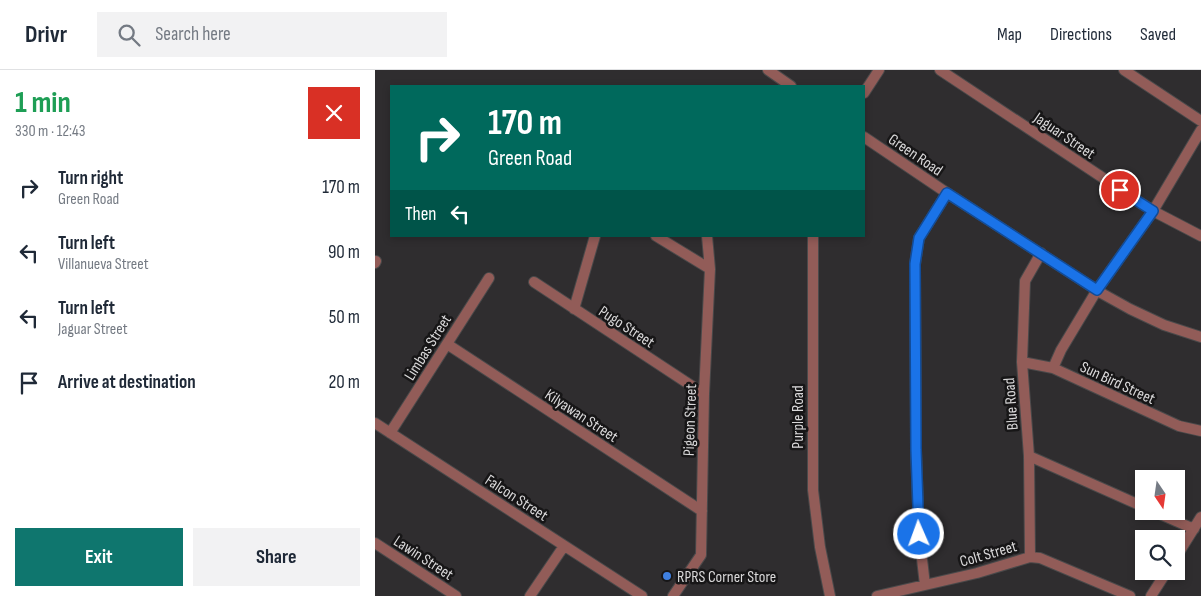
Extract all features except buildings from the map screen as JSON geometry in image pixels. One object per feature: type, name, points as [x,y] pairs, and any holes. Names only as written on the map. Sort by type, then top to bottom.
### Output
[{"type":"street","points":[[768,70],[790,85]]},
{"type":"street","points":[[865,91],[879,70]]},
{"type":"street","name":"Jaguar Street","points":[[940,70],[1153,211],[1201,236]]},
{"type":"street","points":[[1123,70],[1201,121]]},
{"type":"street","points":[[1053,368],[1061,350],[1153,211],[1201,130]]},
{"type":"street","name":"Green Road","points":[[865,138],[1100,292],[1163,325],[1201,337]]},
{"type":"street","points":[[925,585],[919,534],[916,460],[915,264],[919,238],[947,193]]},
{"type":"street","points":[[574,309],[595,237]]},
{"type":"street","points":[[658,237],[710,269]]},
{"type":"street","name":"Pigeon Street","points":[[673,596],[701,555],[704,394],[710,269],[707,237]]},
{"type":"street","name":"Purple Road","points":[[813,237],[813,490],[820,547],[830,596]]},
{"type":"street","name":"Blue Road","points":[[1030,557],[1029,456],[1022,362],[1025,281],[1041,253]]},
{"type":"street","name":"Limbas Street","points":[[390,433],[489,278]]},
{"type":"street","name":"Pugo Street","points":[[534,282],[704,394]]},
{"type":"street","name":"Kilyawan Street","points":[[447,344],[702,511]]},
{"type":"street","name":"Sun Bird Street","points":[[1022,362],[1053,368],[1179,426],[1201,431]]},
{"type":"street","name":"Falcon Street","points":[[375,423],[642,596]]},
{"type":"street","points":[[1029,456],[1135,503]]},
{"type":"street","points":[[1185,543],[1201,517]]},
{"type":"street","points":[[1174,520],[1194,529]]},
{"type":"street","name":"Lawin Street","points":[[375,543],[456,596]]},
{"type":"street","points":[[530,596],[564,546]]},
{"type":"street","name":"Colt Street","points":[[877,596],[977,573],[1030,557],[1040,558],[1131,596]]},
{"type":"street","points":[[1151,596],[1161,580]]},
{"type":"place","name":"RPRS Corner Store","points":[[667,576]]},
{"type":"route","points":[[919,534],[916,450],[915,264],[919,238],[947,193],[1097,290],[1153,211],[1120,190]]}]
